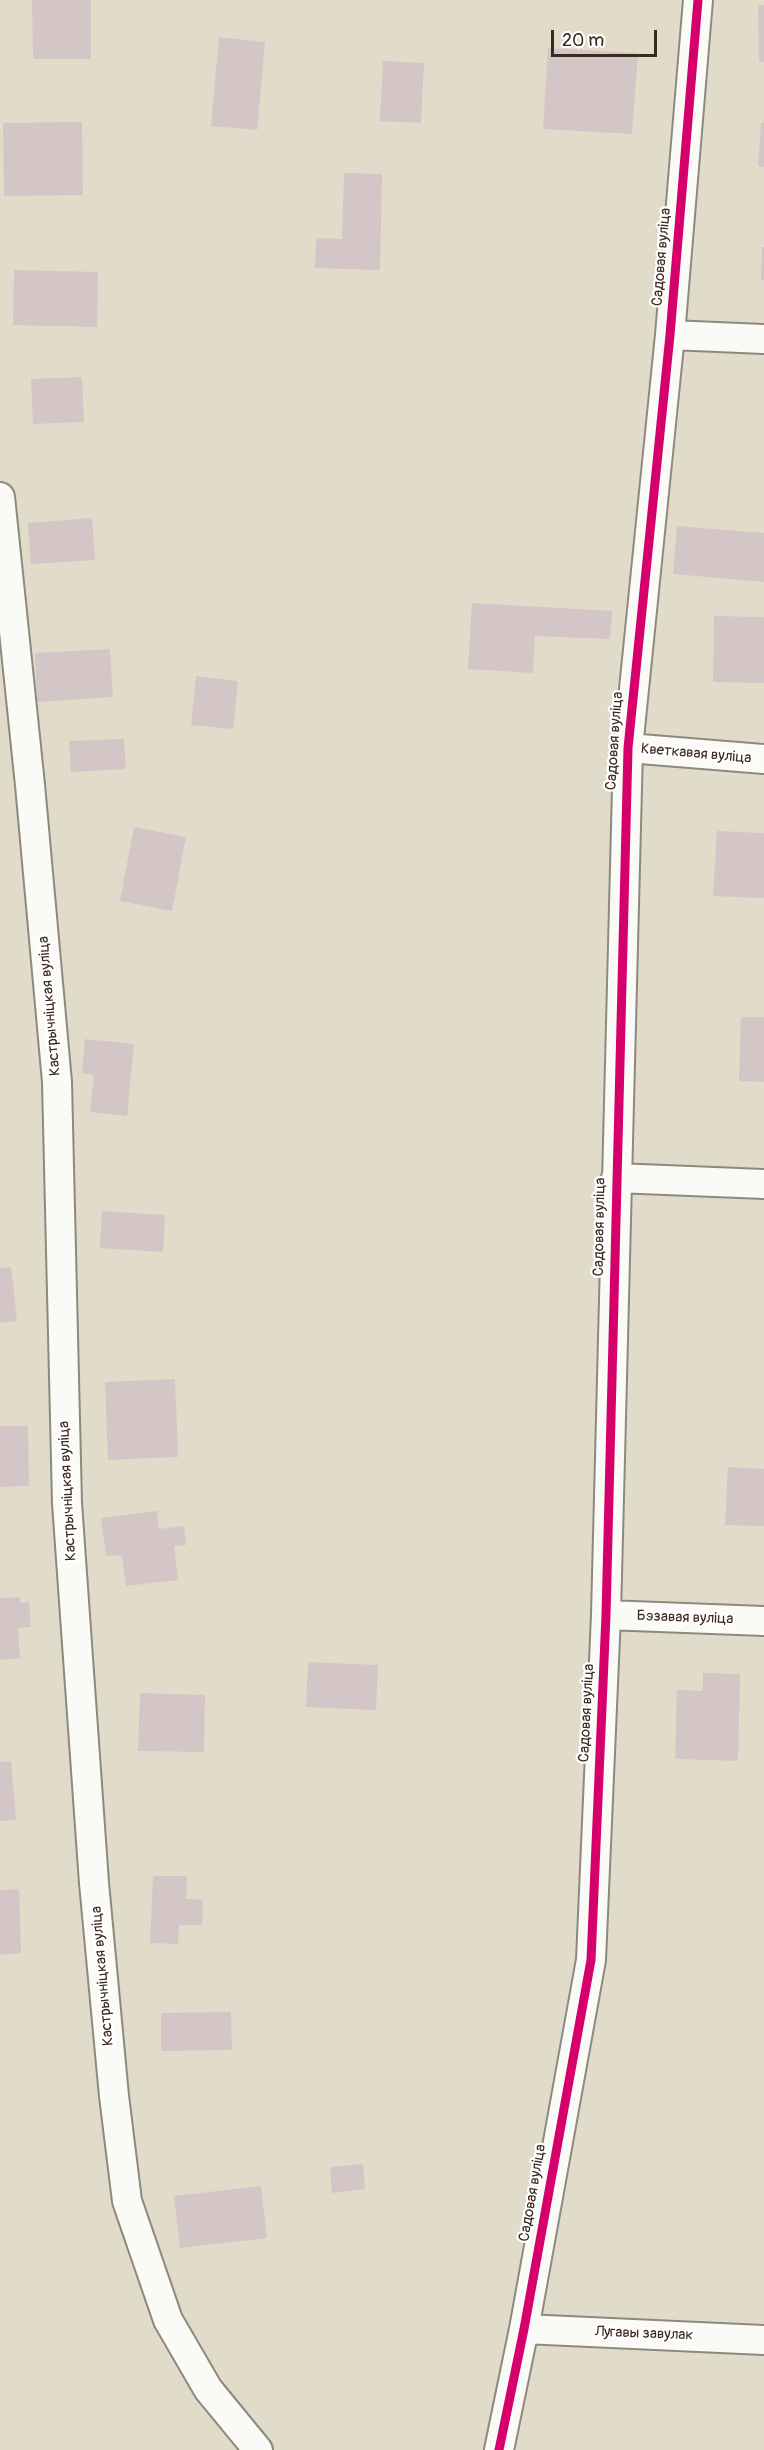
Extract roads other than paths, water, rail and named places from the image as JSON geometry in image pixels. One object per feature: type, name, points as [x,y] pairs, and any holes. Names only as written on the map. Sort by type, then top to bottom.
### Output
[{"type":"street","name":"Садовая вуліца","points":[[499,2450],[524,2329],[591,1960],[606,1615],[627,748],[670,335],[698,0]]},
{"type":"street","points":[[670,335],[764,339]]},
{"type":"street","name":"Кастрычніцкая вуліца","points":[[0,497],[30,785],[57,1082],[67,1503],[94,1883],[114,2096],[127,2201],[168,2320],[208,2389],[258,2450]]},
{"type":"street","name":"Кветкавая вуліца","points":[[627,748],[764,759]]},
{"type":"street","points":[[616,1178],[764,1184]]},
{"type":"street","name":"Бэзавая вуліца","points":[[606,1615],[764,1621]]},
{"type":"street","name":"Лугавы завулак","points":[[524,2329],[764,2340]]}]
